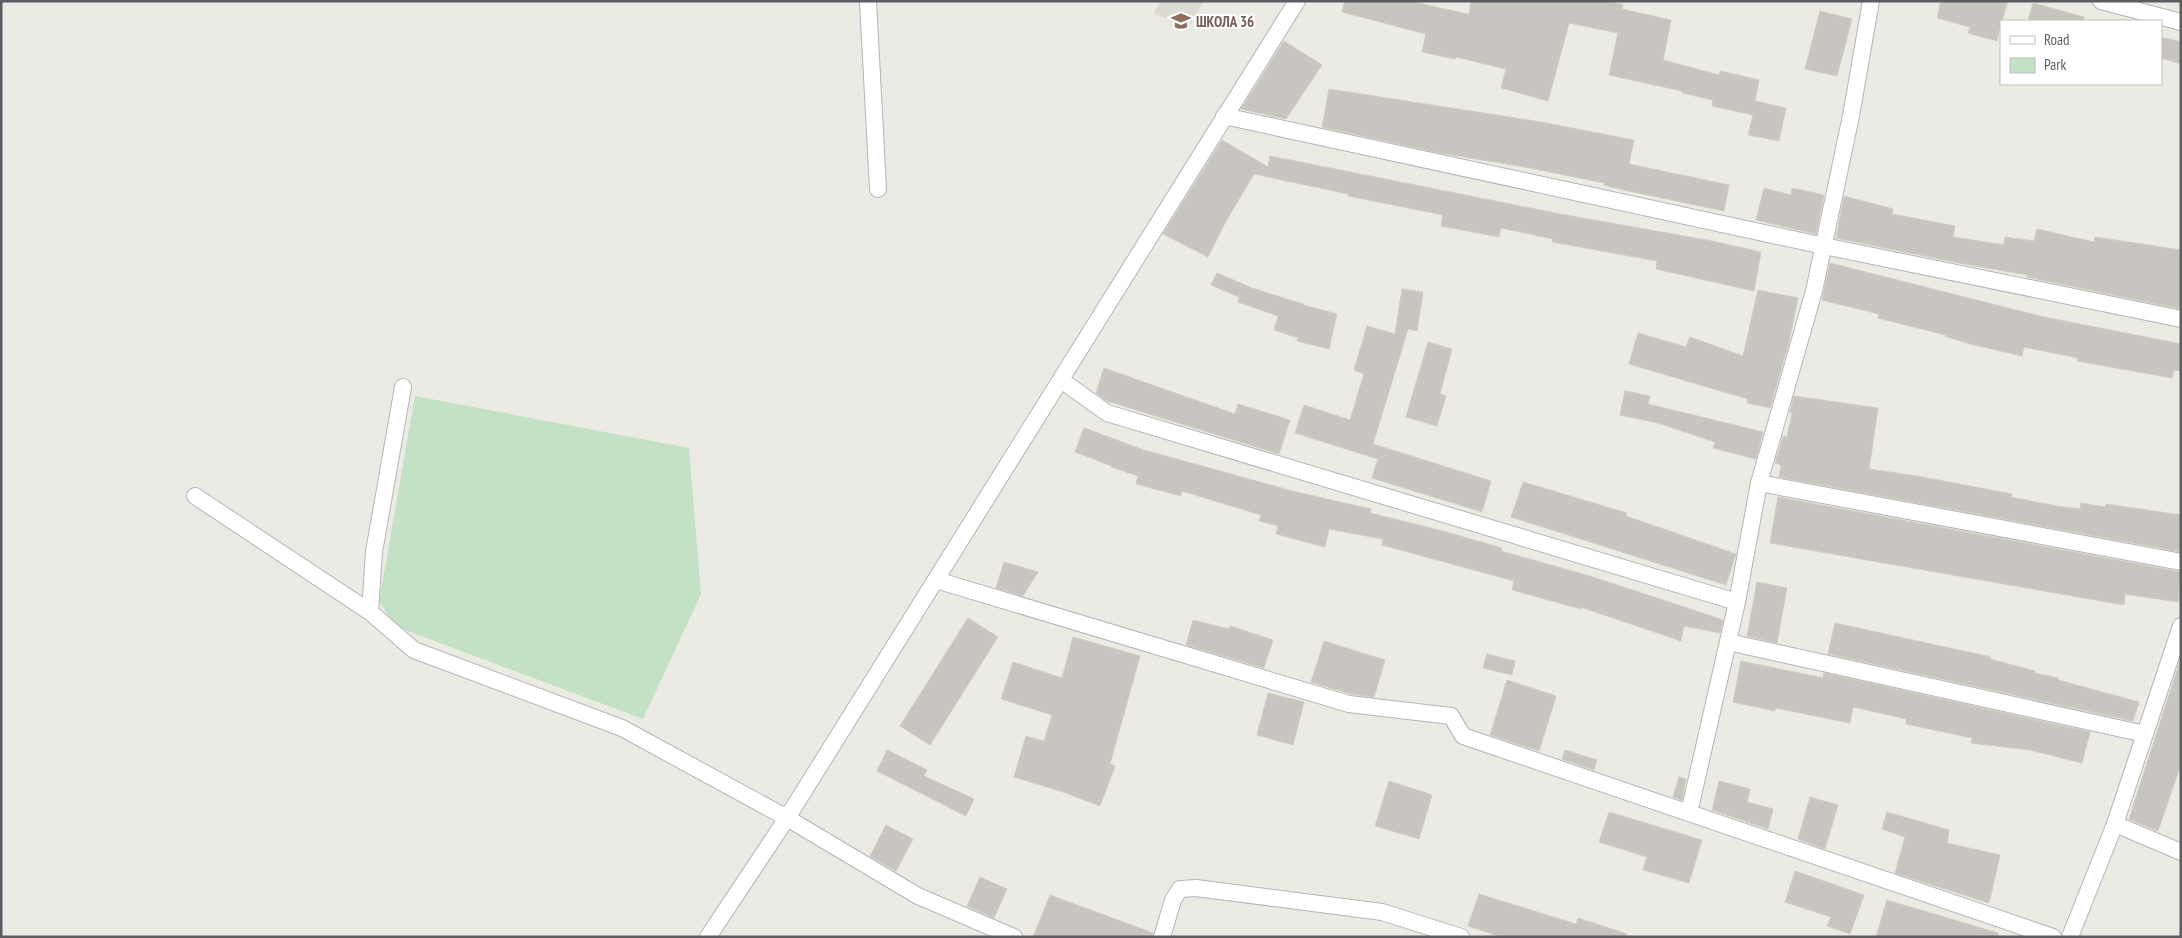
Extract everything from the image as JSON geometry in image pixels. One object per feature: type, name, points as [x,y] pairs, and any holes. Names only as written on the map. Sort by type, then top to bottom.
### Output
[{"type":"street","points":[[868,1],[878,189]]},
{"type":"street","points":[[708,937],[787,818],[1297,1]]},
{"type":"street","points":[[1689,813],[1737,602],[1759,483],[1814,291],[1851,116],[1870,1]]},
{"type":"street","points":[[2101,1],[2181,22]]},
{"type":"street","points":[[1224,116],[1824,246],[2181,320]]},
{"type":"street","points":[[1061,380],[1107,413],[1737,602]]},
{"type":"street","points":[[370,612],[374,552],[403,387]]},
{"type":"street","points":[[1759,483],[2181,562]]},
{"type":"street","points":[[195,496],[370,612],[414,650],[622,728],[787,818],[918,896],[1014,937]]},
{"type":"street","points":[[936,580],[1349,704],[1451,716],[1463,736],[2052,937]]},
{"type":"street","points":[[2070,937],[2115,824],[2181,626]]},
{"type":"street","points":[[1728,642],[2144,734]]},
{"type":"street","points":[[2115,824],[2181,852]]},
{"type":"street","points":[[1162,937],[1173,900],[1180,889],[1196,888],[1382,912],[1461,937]]},
{"type":"shaded area","name":"ШКОЛА 36","points":[[1160,1],[1204,1],[1187,30],[1154,13]]},
{"type":"green space","points":[[415,396],[689,448],[701,594],[643,719],[397,627],[379,602]]},
{"type":"building","points":[[1345,1],[1410,1],[1469,14],[1471,1],[1607,1],[1623,5],[1622,9],[1671,20],[1663,60],[1719,75],[1720,71],[1759,80],[1755,101],[1786,108],[1779,141],[1748,135],[1753,115],[1712,106],[1713,100],[1682,93],[1682,91],[1609,75],[1618,33],[1569,23],[1548,101],[1501,88],[1506,69],[1456,57],[1455,59],[1422,52],[1426,34],[1342,12]]},
{"type":"building","points":[[1941,1],[2008,1],[2002,20],[2000,20],[1997,41],[1968,33],[1970,27],[1937,18]]},
{"type":"building","points":[[2033,3],[2084,17],[2083,20],[2028,20]]},
{"type":"building","points":[[1820,11],[1852,19],[1837,76],[1805,69]]},
{"type":"building","points":[[2162,37],[2181,42],[2181,64],[2162,58]]},
{"type":"building","points":[[1284,41],[1322,65],[1286,119],[1241,109]]},
{"type":"building","points":[[1329,89],[1535,121],[1634,140],[1629,164],[1729,185],[1724,211],[1624,190],[1604,185],[1604,183],[1435,152],[1322,127]]},
{"type":"building","points":[[1222,140],[1268,167],[1270,156],[1761,252],[1754,291],[1656,269],[1657,261],[1552,242],[1553,239],[1501,228],[1499,237],[1441,226],[1443,215],[1348,196],[1348,194],[1254,174],[1226,221],[1208,257],[1163,234]]},
{"type":"building","points":[[1764,188],[1791,195],[1792,188],[1824,195],[1816,234],[1756,220]]},
{"type":"building","points":[[1844,196],[1893,209],[1892,214],[1955,226],[1953,237],[2004,245],[2005,237],[2034,241],[2037,229],[2094,242],[2095,237],[2181,250],[2181,309],[2027,277],[2027,275],[1836,238]]},
{"type":"building","points":[[1830,263],[2044,317],[2181,344],[2181,371],[2174,370],[2172,378],[2077,361],[2078,358],[2024,347],[2022,356],[1970,344],[1946,335],[1878,318],[1879,314],[1822,300]]},
{"type":"building","points":[[1217,273],[1252,288],[1337,314],[1329,349],[1297,341],[1298,338],[1274,330],[1278,316],[1238,302],[1239,297],[1211,285]]},
{"type":"building","points":[[1402,289],[1423,292],[1417,331],[1408,329],[1373,444],[1491,481],[1482,512],[1372,478],[1378,459],[1295,433],[1304,405],[1350,420],[1364,374],[1354,370],[1367,326],[1395,334]]},
{"type":"building","points":[[1758,290],[1798,298],[1789,342],[1770,408],[1747,403],[1748,399],[1629,364],[1638,333],[1686,347],[1690,337],[1743,356]]},
{"type":"building","points":[[1428,342],[1452,349],[1440,394],[1446,396],[1437,426],[1406,417]]},
{"type":"building","points":[[1104,368],[1235,414],[1238,404],[1290,420],[1279,454],[1107,401],[1096,393]]},
{"type":"building","points":[[1625,391],[1650,396],[1648,404],[1763,432],[1756,459],[1713,448],[1715,442],[1658,423],[1620,415]]},
{"type":"building","points":[[1794,396],[1878,408],[1869,469],[2012,494],[2011,497],[2056,506],[2080,509],[2081,503],[2105,507],[2106,504],[2181,515],[2181,552],[1779,477],[1781,465],[1775,463],[1783,436],[1787,437]]},
{"type":"building","points":[[1084,428],[1144,450],[1296,492],[1371,509],[1370,513],[1443,531],[1502,548],[1501,551],[1590,576],[1723,620],[1720,633],[1684,626],[1681,641],[1581,607],[1581,609],[1512,590],[1514,581],[1382,545],[1383,539],[1329,529],[1325,547],[1276,534],[1278,526],[1259,521],[1261,515],[1182,491],[1181,496],[1136,484],[1138,476],[1075,452]]},
{"type":"building","points":[[1523,482],[1627,513],[1626,516],[1736,554],[1726,585],[1511,517]]},
{"type":"building","points":[[1778,497],[2181,572],[2178,602],[2125,594],[2124,605],[1770,543]]},
{"type":"building","points":[[1004,562],[1038,572],[1023,596],[996,588]]},
{"type":"building","points":[[1757,582],[1787,588],[1777,643],[1747,636]]},
{"type":"building","points":[[968,618],[998,637],[930,745],[900,726]]},
{"type":"building","points":[[1193,620],[1229,629],[1230,626],[1273,640],[1264,668],[1186,645]]},
{"type":"building","points":[[1835,623],[1991,657],[1990,659],[2058,678],[2058,680],[2139,702],[2133,721],[1828,654]]},
{"type":"building","points":[[1073,637],[1140,656],[1110,764],[1115,766],[1100,806],[1014,777],[1026,736],[1044,741],[1052,715],[1001,699],[1013,662],[1062,678]]},
{"type":"building","points":[[1324,641],[1385,660],[1374,697],[1351,694],[1311,682]]},
{"type":"building","points":[[1487,654],[1515,661],[1512,675],[1483,668]]},
{"type":"building","points":[[1741,661],[1823,678],[1824,673],[2090,732],[2082,763],[2030,750],[1971,743],[1972,738],[1906,724],[1906,719],[1853,707],[1850,723],[1776,708],[1775,711],[1733,702]]},
{"type":"building","points":[[2179,664],[2181,665],[2181,764],[2158,831],[2129,819]]},
{"type":"building","points":[[1507,680],[1556,696],[1539,751],[1490,735]]},
{"type":"building","points":[[1268,693],[1304,702],[1293,745],[1257,735]]},
{"type":"building","points":[[887,750],[927,770],[924,776],[974,799],[966,816],[877,771]]},
{"type":"building","points":[[1565,750],[1597,760],[1594,770],[1562,759]]},
{"type":"building","points":[[1679,777],[1686,779],[1682,800],[1673,797]]},
{"type":"building","points":[[1389,781],[1432,795],[1419,839],[1375,826]]},
{"type":"building","points":[[1719,781],[1750,789],[1747,802],[1773,809],[1768,829],[1712,810]]},
{"type":"building","points":[[1810,797],[1838,805],[1825,849],[1798,839]]},
{"type":"building","points":[[1609,812],[1702,840],[1689,883],[1643,870],[1647,857],[1599,842]]},
{"type":"building","points":[[1887,812],[1949,830],[1947,843],[2000,855],[1989,903],[1895,873],[1905,837],[1882,829]]},
{"type":"building","points":[[886,825],[913,839],[896,871],[870,856]]},
{"type":"building","points":[[1795,871],[1864,895],[1850,934],[1827,926],[1831,917],[1785,902]]},
{"type":"building","points":[[980,877],[1007,889],[994,918],[967,906]]},
{"type":"building","points":[[1479,894],[1576,924],[1578,918],[1627,934],[1627,937],[1501,937],[1468,926]]},
{"type":"building","points":[[1050,895],[1153,933],[1152,937],[1033,937]]},
{"type":"building","points":[[1887,900],[1998,933],[1998,937],[1876,937]]},
{"type":"place","name":"ШКОЛА 36","points":[[1181,21]]}]
